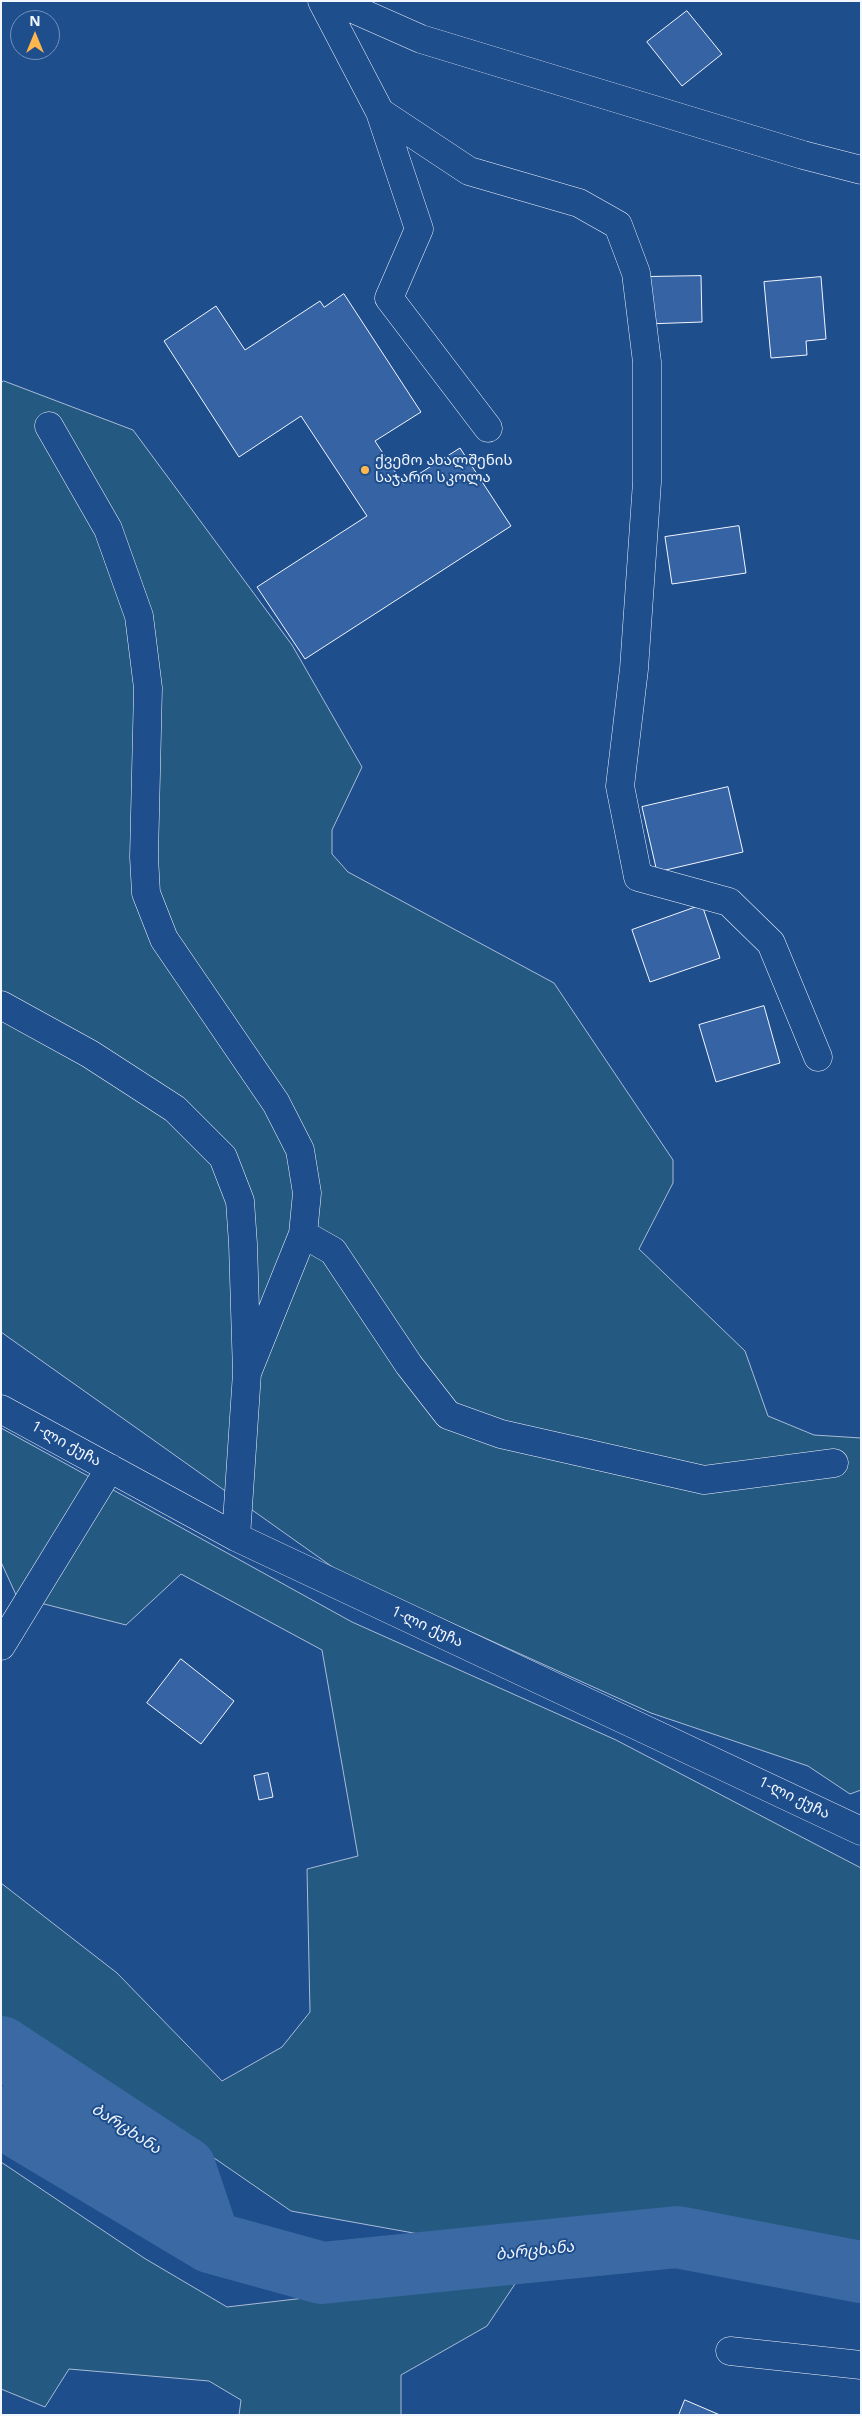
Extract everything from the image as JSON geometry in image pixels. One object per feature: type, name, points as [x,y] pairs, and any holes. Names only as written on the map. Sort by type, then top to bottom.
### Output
[{"type":"street","points":[[322,1],[380,112],[419,229],[389,298],[488,428]]},
{"type":"street","points":[[335,1],[421,39],[803,155],[861,170]]},
{"type":"street","points":[[380,112],[470,171],[579,203],[618,224],[636,273],[647,362],[647,482],[634,669],[620,786],[638,877],[730,902],[771,943],[818,1057]]},
{"type":"street","points":[[49,426],[108,529],[139,616],[148,688],[144,857],[146,893],[164,938],[276,1103],[300,1150],[307,1193],[303,1234],[247,1373]]},
{"type":"street","points":[[1,1005],[90,1054],[174,1110],[223,1157],[240,1201],[247,1373],[236,1537]]},
{"type":"street","points":[[303,1234],[333,1251],[409,1365],[448,1415],[510,1436],[704,1480],[834,1463]]},
{"type":"street","name":"1-ლი ქუჩა","points":[[1,1408],[236,1537],[861,1831]]},
{"type":"street","points":[[1,1646],[110,1468]]},
{"type":"street","points":[[730,2351],[861,2365]]},
{"type":"shaded area","points":[[4,381],[133,430],[292,645],[362,767],[332,830],[332,854],[348,872],[554,983],[673,1160],[673,1183],[639,1249],[745,1351],[768,1416],[814,1435],[861,1438],[861,1790],[850,1794],[808,1766],[651,1713],[341,1573],[1,1332],[1,383]]},
{"type":"shaded area","points":[[1,1428],[352,1622],[616,1740],[861,1868],[861,2243],[668,2220],[419,2234],[291,2211],[217,2160],[1,2022],[1,1883],[117,1973],[222,2081],[282,2047],[310,2012],[307,1869],[358,1856],[322,1650],[181,1574],[126,1625],[17,1597],[1,1562]]},
{"type":"shaded area","points":[[1,2162],[144,2258],[227,2307],[469,2279],[515,2284],[487,2326],[401,2375],[401,2415],[239,2415],[241,2400],[209,2381],[69,2369],[45,2407],[1,2389]]},
{"type":"building","points":[[687,11],[722,54],[682,86],[647,42]]},
{"type":"building","points":[[701,276],[702,322],[646,324],[644,277]]},
{"type":"building","points":[[821,277],[826,339],[806,341],[807,355],[771,358],[764,282]]},
{"type":"building","name":"ქვემო ახალშენის საჯარო სკოლა","points":[[344,294],[421,412],[375,441],[403,484],[460,448],[511,526],[305,659],[257,587],[367,516],[301,416],[239,457],[164,341],[216,306],[245,350],[320,301],[324,307]]},
{"type":"building","points":[[739,526],[746,573],[672,584],[665,537]]},
{"type":"building","points":[[728,787],[743,852],[657,872],[642,807]]},
{"type":"building","points":[[702,905],[720,958],[650,982],[632,930]]},
{"type":"building","points":[[764,1006],[780,1063],[716,1082],[699,1025]]},
{"type":"building","points":[[181,1659],[234,1701],[201,1744],[147,1703]]},
{"type":"building","points":[[268,1773],[273,1797],[259,1800],[254,1776]]},
{"type":"building","points":[[685,2400],[720,2415],[679,2415]]},
{"type":"waterway","name":"ბარცხანა","points":[[1,2047],[185,2168],[210,2242]]},
{"type":"waterway","name":"ბარცხანა","points":[[1,2117],[210,2242],[322,2273],[677,2237],[861,2272]]},
{"type":"place","name":"ქვემო ახალშენის საჯარო სკოლა","points":[[365,470]]}]
